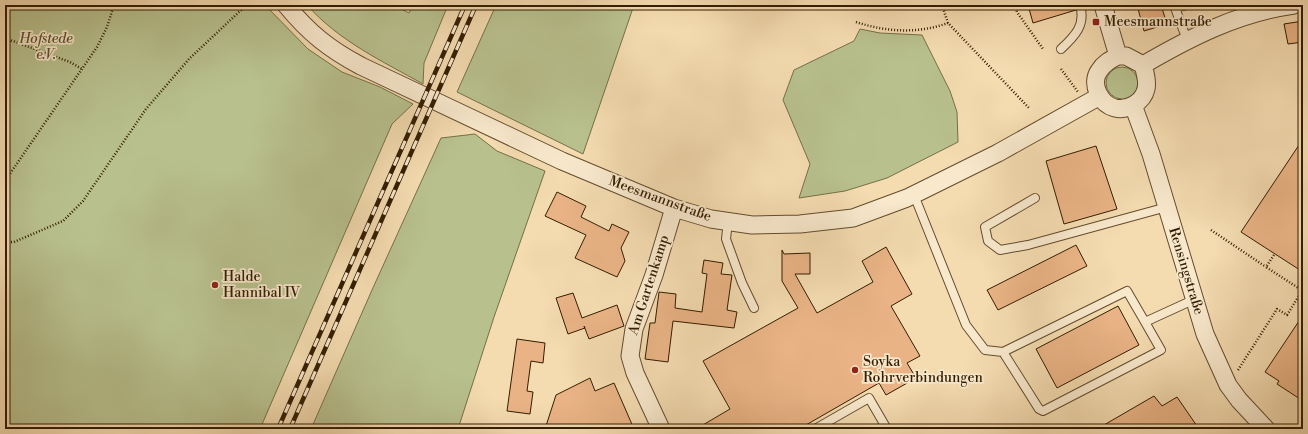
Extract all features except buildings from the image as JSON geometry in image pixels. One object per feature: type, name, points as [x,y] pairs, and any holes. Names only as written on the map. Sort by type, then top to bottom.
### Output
[{"type":"street","name":"Meesmannstraße","points":[[286,5],[317,39],[338,54],[562,161],[674,208],[711,219],[752,225],[800,224],[853,218],[914,195],[998,152],[1100,96]]},
{"type":"street","points":[[1103,5],[1118,56]]},
{"type":"street","points":[[1143,65],[1187,40],[1245,15],[1272,8],[1294,5]]},
{"type":"street","points":[[1118,56],[1126,56],[1143,65],[1146,75],[1146,89],[1141,99],[1133,105],[1124,108],[1115,108],[1106,103],[1100,96],[1096,84],[1098,72],[1106,63],[1118,56]]},
{"type":"street","name":"Rensingstraße","points":[[1133,105],[1151,154],[1204,334],[1228,385],[1239,400],[1268,428]]},
{"type":"street","name":"Am Gartenkamp","points":[[661,429],[635,373],[630,356],[634,329],[654,275],[674,208]]},
{"type":"lane","points":[[1061,49],[1080,27],[1082,17],[1080,5]]},
{"type":"lane","points":[[1187,5],[1175,7],[1187,40]]},
{"type":"lane","points":[[914,195],[966,325],[985,350],[1003,352],[1127,291],[1161,350],[1044,411],[1039,409],[1003,352]]},
{"type":"lane","points":[[1035,198],[986,228],[988,241],[1000,250],[1028,245],[1167,207]]},
{"type":"lane","points":[[728,222],[726,239],[742,283],[754,308]]},
{"type":"lane","points":[[1145,322],[1194,300]]},
{"type":"lane","points":[[815,429],[868,398],[887,429]]},
{"type":"path","points":[[5,181],[97,47],[107,27],[114,5]]},
{"type":"path","points":[[5,242],[14,242],[63,221],[82,201],[146,109],[189,59],[240,11],[250,5]]},
{"type":"path","points":[[942,5],[948,24],[1029,108]]},
{"type":"path","points":[[1015,5],[1017,12],[1043,49]]},
{"type":"path","points":[[856,22],[881,29],[893,30],[935,28],[948,24]]},
{"type":"path","points":[[5,53],[10,40],[70,62],[82,69]]},
{"type":"path","points":[[1061,69],[1077,89],[1082,106]]},
{"type":"path","points":[[1211,230],[1303,291],[1287,315],[1277,309],[1228,385]]},
{"type":"path","points":[[1266,267],[1274,255]]},
{"type":"green space","name":"Hofstede e.V.","points":[[5,5],[265,5],[308,49],[342,72],[380,87],[413,104],[392,124],[260,429],[5,429]]},
{"type":"green space","points":[[307,5],[394,5],[409,13],[413,5],[448,5],[424,63],[423,84],[347,40],[319,18]]},
{"type":"green space","points":[[496,5],[634,5],[583,154],[457,92]]},
{"type":"green space","points":[[860,29],[880,33],[922,35],[950,91],[957,112],[958,142],[887,178],[845,191],[799,198],[810,164],[783,100],[794,70],[854,41]]},
{"type":"green space","points":[[1119,67],[1125,67],[1135,74],[1138,83],[1137,89],[1131,96],[1125,99],[1119,99],[1109,92],[1106,86],[1106,80],[1113,70]]},
{"type":"green space","points":[[475,134],[497,151],[545,171],[494,317],[458,429],[311,429],[441,138]]},
{"type":"railway","points":[[278,429],[465,5]]},
{"type":"railway","points":[[290,429],[476,5]]},
{"type":"place","name":"Meesmannstraße","points":[[1096,22]]},
{"type":"place","name":"Halde Hannibal IV","points":[[215,285]]},
{"type":"place","name":"Soyka Rohrverbindungen","points":[[855,370]]}]
